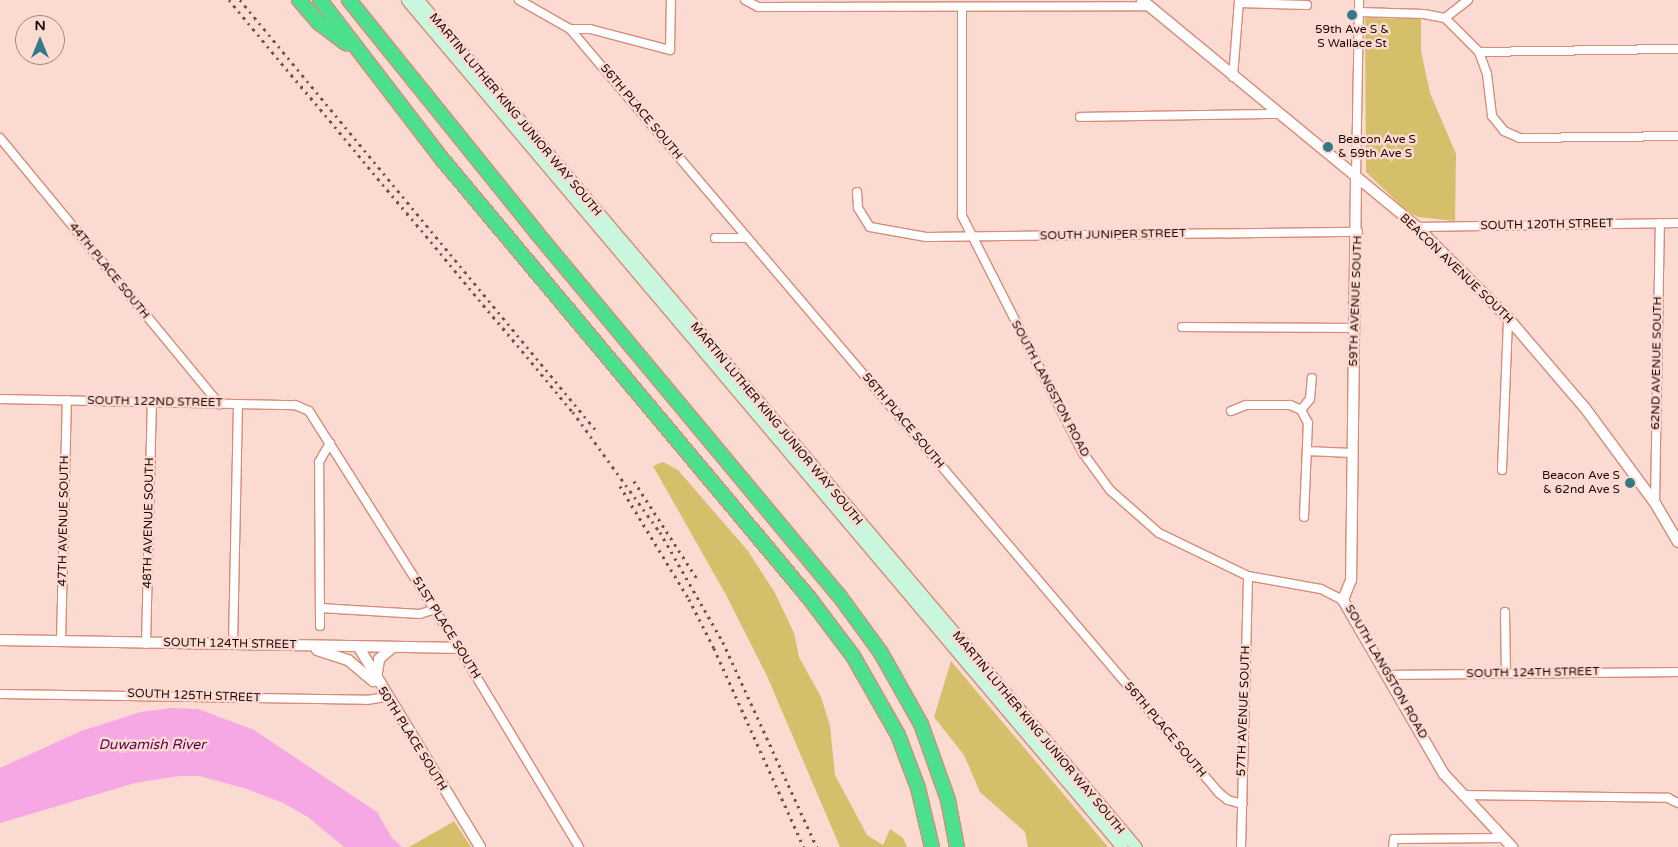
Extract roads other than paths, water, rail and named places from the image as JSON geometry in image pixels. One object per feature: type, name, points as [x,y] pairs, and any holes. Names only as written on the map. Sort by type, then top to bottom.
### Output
[{"type":"highway","points":[[299,0],[319,23],[362,56]]},
{"type":"highway","points":[[320,0],[442,159],[810,599],[854,656],[898,735],[918,788],[932,847]]},
{"type":"highway","points":[[349,0],[536,232],[838,594],[882,653],[921,724],[948,800],[957,847]]},
{"type":"main road","name":"MARTIN LUTHER KING JUNIOR WAY SOUTH","points":[[407,0],[1122,847]]},
{"type":"main road","name":"MARTIN LUTHER KING JUNIOR WAY SOUTH","points":[[418,0],[1136,847]]},
{"type":"street","points":[[519,0],[570,30],[590,29],[670,50],[671,0]]},
{"type":"street","points":[[744,0],[758,7],[962,8],[1146,3]]},
{"type":"street","name":"59TH AVENUE SOUTH","points":[[1343,600],[1351,580],[1354,328],[1358,232],[1356,178],[1359,0]]},
{"type":"street","points":[[1445,18],[1468,0]]},
{"type":"street","points":[[1233,77],[1239,1],[1307,5]]},
{"type":"street","name":"BEACON AVENUE SOUTH","points":[[1146,3],[1233,77],[1417,227],[1508,318],[1585,408],[1655,503],[1678,542]]},
{"type":"street","name":"SOUTH LANGSTON ROAD","points":[[962,8],[960,209],[969,236],[1083,454],[1110,490],[1159,534],[1248,576],[1322,589],[1343,600],[1444,774],[1461,795],[1512,847]]},
{"type":"street","points":[[1359,12],[1424,14],[1445,18],[1479,52],[1487,74],[1492,116],[1498,125],[1511,135],[1520,138],[1678,136]]},
{"type":"street","name":"56TH PLACE SOUTH","points":[[570,30],[1219,793],[1234,803],[1242,804]]},
{"type":"street","points":[[1479,52],[1678,49]]},
{"type":"street","points":[[1080,117],[1279,114]]},
{"type":"street","name":"44TH PLACE SOUTH","points":[[0,138],[219,404]]},
{"type":"street","name":"SOUTH JUNIPER STREET","points":[[857,192],[858,208],[870,227],[926,237],[1358,232]]},
{"type":"street","name":"62ND AVENUE SOUTH","points":[[1655,503],[1660,223]]},
{"type":"street","name":"SOUTH 120TH STREET","points":[[1417,227],[1678,223]]},
{"type":"street","points":[[715,238],[747,238]]},
{"type":"street","points":[[1502,470],[1508,318]]},
{"type":"street","points":[[1182,327],[1354,328]]},
{"type":"street","points":[[1301,410],[1310,399],[1312,378]]},
{"type":"street","name":"SOUTH 122ND STREET","points":[[0,399],[294,406],[309,411]]},
{"type":"street","name":"47TH AVENUE SOUTH","points":[[61,641],[67,400]]},
{"type":"street","name":"48TH AVENUE SOUTH","points":[[146,644],[152,402]]},
{"type":"street","points":[[233,644],[238,404]]},
{"type":"street","points":[[1231,411],[1246,406],[1290,405],[1301,410],[1308,423],[1304,517]]},
{"type":"street","name":"51ST PLACE SOUTH","points":[[309,411],[435,609],[579,847]]},
{"type":"street","points":[[320,626],[319,462],[330,443]]},
{"type":"street","points":[[1307,451],[1352,453]]},
{"type":"street","name":"57TH AVENUE SOUTH","points":[[1241,847],[1248,576]]},
{"type":"street","points":[[320,608],[420,614],[435,609]]},
{"type":"street","points":[[1505,612],[1506,673]]},
{"type":"street","name":"SOUTH 124TH STREET","points":[[0,640],[459,648]]},
{"type":"street","points":[[289,645],[330,653],[356,666],[378,684]]},
{"type":"street","points":[[356,666],[358,646]]},
{"type":"street","name":"50TH PLACE SOUTH","points":[[358,646],[378,684],[480,847]]},
{"type":"street","points":[[378,684],[379,660],[393,647]]},
{"type":"street","name":"SOUTH 124TH STREET","points":[[1388,675],[1678,672]]},
{"type":"street","name":"SOUTH 125TH STREET","points":[[0,694],[367,700],[387,697]]},
{"type":"street","points":[[1461,795],[1668,798],[1678,803]]},
{"type":"street","points":[[1394,843],[1503,838]]},
{"type":"water","name":"Duwamish River","points":[[171,708],[198,709],[254,730],[377,812],[392,838],[402,847],[344,847],[308,817],[283,803],[244,788],[199,776],[179,776],[135,783],[0,823],[0,768],[81,731],[141,712]]},
{"type":"railway","points":[[229,0],[573,412],[660,532],[723,642],[817,847]]},
{"type":"railway","points":[[240,0],[595,429]]},
{"type":"railway","points":[[634,481],[698,580]]},
{"type":"railway","points":[[620,486],[689,599],[714,648],[804,847]]},
{"type":"place","name":"59th Ave S & S Wallace St","points":[[1352,15]]},
{"type":"place","name":"Beacon Ave S & 59th Ave S","points":[[1328,147]]},
{"type":"place","name":"Beacon Ave S & 62nd Ave S","points":[[1630,483]]}]
